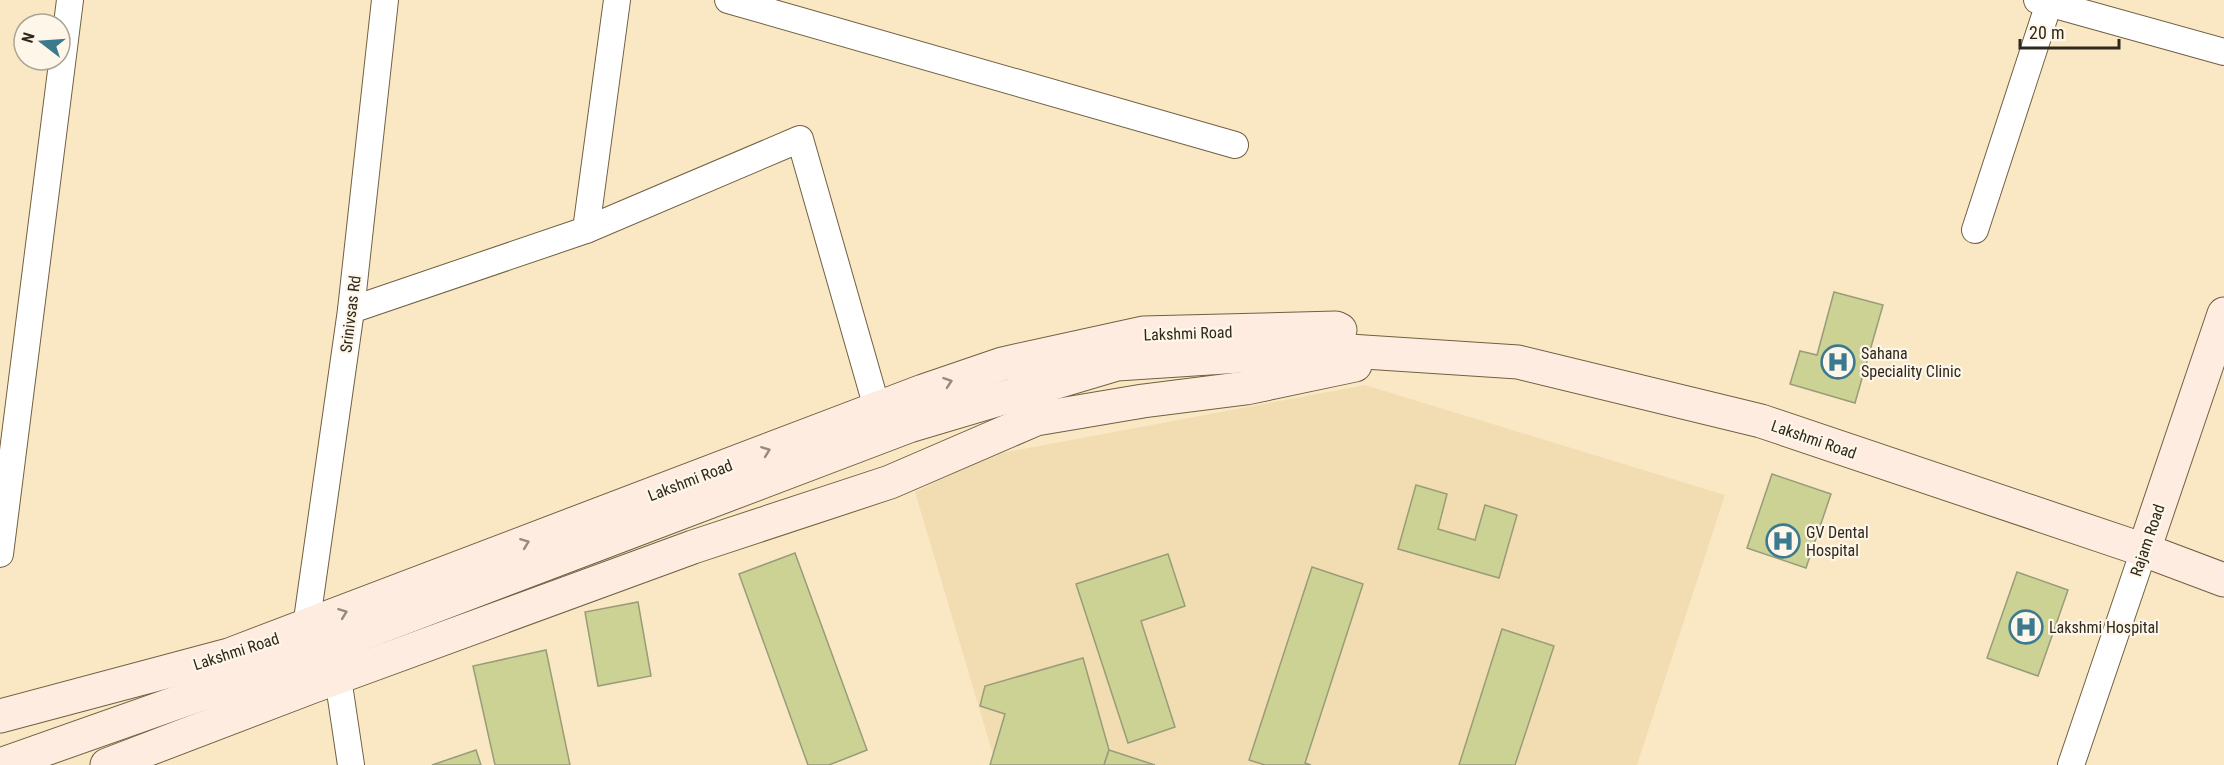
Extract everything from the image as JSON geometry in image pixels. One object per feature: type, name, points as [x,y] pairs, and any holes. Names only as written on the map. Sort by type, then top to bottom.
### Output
[{"type":"street","points":[[0,554],[70,0]]},
{"type":"street","name":"Srinivsas Rd","points":[[306,627],[351,310],[385,0]]},
{"type":"street","points":[[586,230],[617,0]]},
{"type":"street","points":[[728,0],[1235,145]]},
{"type":"street","points":[[1975,230],[2046,1],[2224,52]]},
{"type":"street","points":[[351,310],[586,230],[800,140],[877,408]]},
{"type":"street","name":"Rajam Road","points":[[2071,765],[2224,315]]},
{"type":"street","name":"Lakshmi Road","points":[[0,717],[229,655],[877,408],[1002,364],[1143,333],[1336,328],[1391,354]]},
{"type":"street","name":"Lakshmi Road","points":[[0,765],[235,681],[909,426],[1117,364],[1334,350],[1518,362],[1761,421],[2224,579]]},
{"type":"street","name":"Lakshmi Road","points":[[107,765],[693,547],[890,482],[1036,419],[1143,401],[1246,388],[1344,368],[1391,354]]},
{"type":"street","points":[[338,678],[351,765]]},
{"type":"shaded area","points":[[1365,385],[1725,495],[1637,765],[996,765],[915,492],[991,455]]},
{"type":"building","points":[[1834,292],[1883,305],[1855,403],[1790,384],[1800,351],[1817,355]]},
{"type":"building","points":[[1772,474],[1831,494],[1806,568],[1747,548]]},
{"type":"building","points":[[1416,485],[1447,494],[1438,529],[1475,540],[1485,505],[1517,515],[1499,578],[1398,549]]},
{"type":"building","points":[[795,553],[867,750],[829,765],[808,765],[739,574]]},
{"type":"building","points":[[1168,554],[1185,606],[1141,621],[1175,727],[1128,743],[1076,584]]},
{"type":"building","points":[[1312,567],[1363,584],[1305,763],[1311,765],[1265,765],[1249,760]]},
{"type":"building","points":[[2017,572],[2068,590],[2038,676],[1987,658]]},
{"type":"building","points":[[638,602],[651,676],[598,686],[585,612]]},
{"type":"building","points":[[1502,629],[1554,646],[1515,765],[1459,765]]},
{"type":"building","points":[[546,650],[570,765],[495,765],[473,666]]},
{"type":"building","points":[[1083,658],[1109,750],[1104,765],[990,765],[1005,714],[980,706],[985,686]]},
{"type":"building","points":[[476,750],[481,765],[432,765]]},
{"type":"building","points":[[1109,750],[1155,765],[1104,765]]},
{"type":"place","name":"Sahana Speciality Clinic","points":[[1838,362]]},
{"type":"place","name":"GV Dental Hospital","points":[[1783,541]]},
{"type":"place","name":"Lakshmi Hospital","points":[[2026,627]]}]
